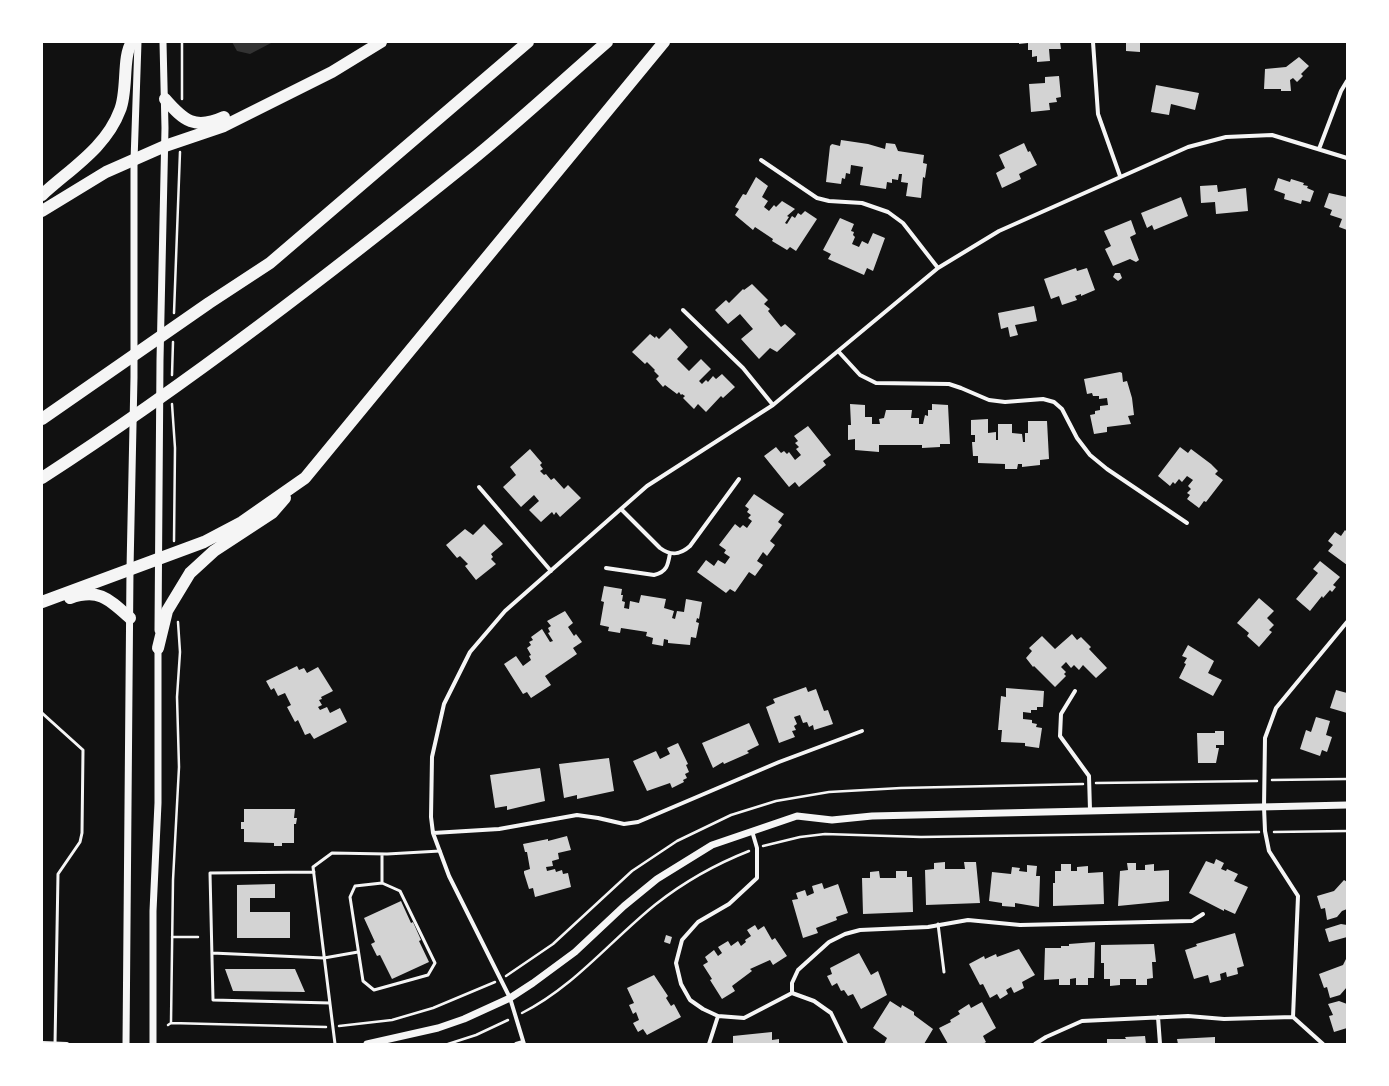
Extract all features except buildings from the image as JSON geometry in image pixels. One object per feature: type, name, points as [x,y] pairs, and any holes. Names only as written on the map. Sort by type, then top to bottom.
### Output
[{"type":"highway","points":[[42,195],[94,151],[115,120],[120,111],[126,89],[127,52],[132,42]]},
{"type":"highway","points":[[42,211],[106,172],[134,161],[165,146],[224,126],[332,72],[381,42]]},
{"type":"highway","points":[[42,419],[209,303],[270,263],[528,42]]},
{"type":"highway","points":[[42,478],[84,451],[218,355],[309,287],[470,161],[607,42]]},
{"type":"highway","points":[[158,648],[167,611],[190,572],[214,551],[272,513],[305,478],[664,42]]},
{"type":"highway","points":[[165,99],[180,116],[200,124],[215,121],[289,89],[297,90]]},
{"type":"highway","points":[[42,602],[204,542],[242,522],[294,488]]},
{"type":"highway","points":[[42,607],[78,595],[91,594],[104,596],[130,618]]},
{"type":"street","points":[[126,1044],[130,569],[134,377],[134,161],[138,42]]},
{"type":"street","points":[[153,1044],[153,911],[158,803],[158,558],[161,250],[165,146],[163,42]]},
{"type":"street","points":[[1093,42],[1098,114],[1120,176]]},
{"type":"street","points":[[1319,149],[1341,91],[1347,81]]},
{"type":"street","points":[[516,1044],[523,1043],[510,998],[458,894],[433,833],[431,817],[432,757],[444,704],[470,652],[505,611],[647,486],[773,404],[938,268],[999,230],[1188,147],[1226,137],[1272,135],[1347,158]]},
{"type":"street","points":[[761,160],[817,198],[829,201],[862,203],[888,212],[903,223],[938,268]]},
{"type":"street","points":[[683,310],[743,368],[773,404]]},
{"type":"street","points":[[838,351],[860,375],[876,383],[949,384],[989,400],[1005,402],[1043,399],[1054,402],[1062,409],[1077,438],[1090,455],[1187,523]]},
{"type":"street","points":[[621,509],[660,548],[675,554],[684,552],[739,479]]},
{"type":"street","points":[[479,487],[550,571]]},
{"type":"street","points":[[606,568],[654,575],[662,573],[667,568],[670,553]]},
{"type":"street","points":[[1293,1017],[1298,896],[1269,851],[1265,832],[1265,738],[1276,708],[1347,622]]},
{"type":"street","points":[[1075,691],[1061,714],[1060,736],[1089,776],[1090,810]]},
{"type":"street","points":[[433,833],[499,829],[577,815],[624,824],[638,822],[779,762],[862,731]]},
{"type":"street","points":[[366,1044],[438,1028],[464,1019],[510,998],[575,952],[624,906],[657,879],[712,845],[797,816],[832,820],[872,816],[1347,805]]},
{"type":"street","points":[[752,831],[757,848],[757,878],[729,904],[698,922],[682,940],[676,963],[681,984],[690,1000],[703,1010],[718,1016],[744,1018],[792,993],[814,1001],[831,1013],[846,1044]]},
{"type":"street","points":[[792,993],[792,983],[798,970],[829,942],[845,934],[860,930],[928,927],[938,924],[968,920],[1020,925],[1192,921],[1203,914]]},
{"type":"street","points":[[709,1044],[718,1016]]},
{"type":"street","points":[[1035,1044],[1046,1037],[1082,1021],[1188,1016],[1224,1019],[1293,1017],[1323,1044]]},
{"type":"street","points":[[1158,1017],[1160,1044]]},
{"type":"street","points":[[42,1043],[65,1044]]},
{"type":"lane","points":[[42,713],[84,750],[82,832],[80,842],[58,874],[57,881],[54,1044]]},
{"type":"lane","points":[[335,1044],[313,867],[332,854],[382,854],[440,851]]},
{"type":"lane","points":[[382,854],[382,883]]},
{"type":"lane","points":[[314,872],[210,873],[213,1000],[330,1003]]},
{"type":"lane","points":[[382,883],[400,891],[435,963],[428,976],[374,990],[363,981],[350,897],[356,886],[382,883]]},
{"type":"lane","points":[[938,924],[944,972]]},
{"type":"lane","points":[[212,953],[324,958],[358,952]]},
{"type":"path","points":[[180,116],[182,42]]},
{"type":"path","points":[[174,320],[181,141]]},
{"type":"path","points":[[172,381],[173,335]]},
{"type":"path","points":[[172,396],[175,448],[174,552]]},
{"type":"path","points":[[172,1022],[173,880],[179,767],[177,697],[180,652],[178,619]]},
{"type":"path","points":[[1277,780],[1347,779]]},
{"type":"path","points":[[448,1044],[515,1017],[569,983],[657,904],[693,879],[719,864],[757,848],[800,837],[825,834],[928,837],[1347,831]]},
{"type":"path","points":[[172,937],[198,936]]},
{"type":"path","points":[[168,1025],[172,1022],[333,1027],[392,1020],[433,1008],[487,987]]},
{"type":"shaded area","points":[[232,42],[273,42],[250,54],[237,51]]}]
